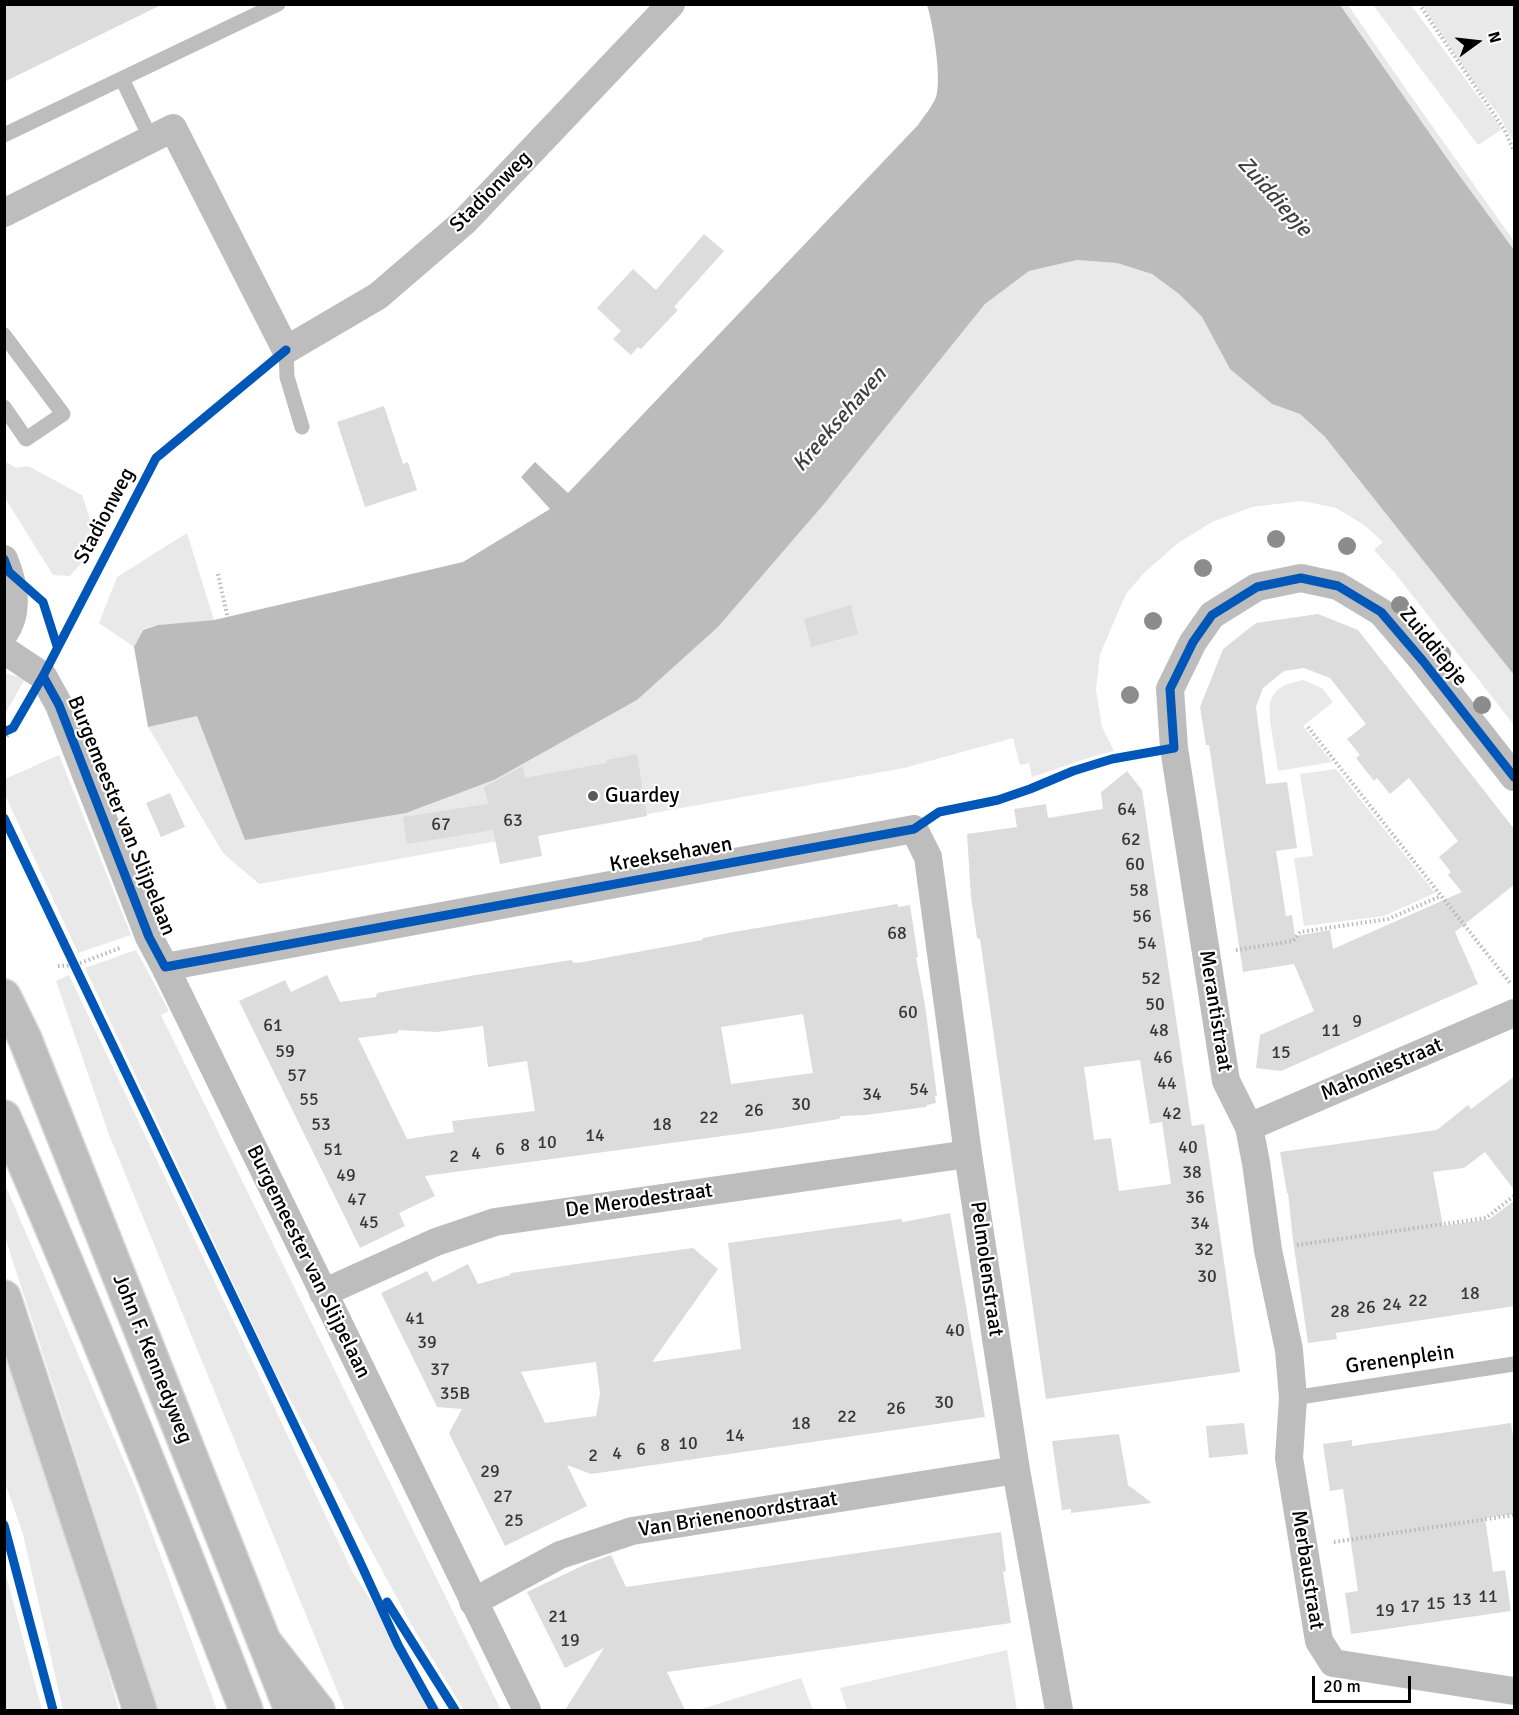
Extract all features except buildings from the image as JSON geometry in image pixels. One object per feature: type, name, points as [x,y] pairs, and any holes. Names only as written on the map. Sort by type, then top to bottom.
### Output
[{"type":"main road","name":"John F. Kennedyweg","points":[[4,996],[30,1050],[264,1641],[318,1710]]},
{"type":"main road","points":[[4,1117],[72,1271],[246,1710]]},
{"type":"main road","points":[[4,1297],[140,1710]]},
{"type":"main road","points":[[264,1641],[291,1710]]},
{"type":"street","name":"Stadionweg","points":[[285,350],[378,296],[464,222],[670,4]]},
{"type":"street","points":[[4,213],[173,128],[285,350]]},
{"type":"street","points":[[4,559],[9,572],[16,609],[4,634]]},
{"type":"street","name":"Zuiddiepje","points":[[1170,689],[1193,642],[1212,615],[1239,598],[1257,587],[1301,578],[1338,586],[1381,612],[1515,777]]},
{"type":"street","name":"Burgemeester van Slijpelaan","points":[[4,650],[43,676],[59,705],[149,937],[527,1710]]},
{"type":"street","name":"Merantistraat","points":[[1170,689],[1174,748],[1226,1081],[1249,1127],[1268,1250],[1289,1350],[1293,1398]]},
{"type":"street","name":"Kreeksehaven","points":[[165,967],[914,829]]},
{"type":"street","name":"Pelmolenstraat","points":[[914,829],[928,857],[968,1154],[1016,1470],[1059,1710]]},
{"type":"street","name":"Mahoniestraat","points":[[1249,1127],[1515,1013]]},
{"type":"street","name":"De Merodestraat","points":[[323,1293],[436,1242],[495,1222],[968,1154]]},
{"type":"street","name":"Merbaustraat","points":[[1293,1398],[1289,1458],[1319,1641],[1333,1663],[1515,1691]]},
{"type":"street","name":"Van Brienenoordstraat","points":[[473,1602],[560,1555],[632,1531],[1016,1470]]},
{"type":"lane","points":[[4,135],[278,4]]},
{"type":"lane","points":[[122,79],[151,139]]},
{"type":"lane","points":[[4,335],[63,414],[26,439],[4,407]]},
{"type":"lane","points":[[285,350],[286,377],[302,427]]},
{"type":"lane","name":"Grenenplein","points":[[1293,1398],[1515,1364]]},
{"type":"path","points":[[1419,4],[1504,129],[1515,151]]},
{"type":"path","points":[[218,574],[249,714],[504,650],[593,588],[880,290]]},
{"type":"path","points":[[4,740],[12,727]]},
{"type":"path","points":[[1308,727],[1515,988]]},
{"type":"path","points":[[1206,955],[1293,941],[1300,932],[1388,919],[1441,896]]},
{"type":"path","points":[[58,966],[75,965],[105,953]]},
{"type":"path","points":[[70,954],[80,975]]},
{"type":"path","points":[[1268,1250],[1486,1218],[1515,1196]]},
{"type":"path","points":[[1304,1547],[1515,1515]]},
{"type":"shaded area","points":[[1295,5],[1348,5],[1514,241],[1514,265]]},
{"type":"shaded area","points":[[1373,5],[1411,5],[1502,129],[1478,145]]},
{"type":"shaded area","points":[[1422,5],[1514,5],[1514,142],[1499,115],[1471,79]]},
{"type":"shaded area","points":[[1077,260],[1117,263],[1152,274],[1179,294],[1202,317],[1230,369],[1272,404],[1300,414],[1325,437],[1514,675],[1514,725],[1394,572],[1374,550],[1383,542],[1364,525],[1336,508],[1302,501],[1252,507],[1212,522],[1178,543],[1144,573],[1126,594],[1100,654],[1096,690],[1102,727],[1114,751],[1032,777],[1029,763],[1020,765],[1013,738],[904,768],[259,884],[223,853],[148,727],[197,716],[406,813],[494,780],[637,700],[718,627],[824,504],[985,304],[1029,271]]},
{"type":"shaded area","points":[[5,461],[16,468],[28,466],[82,495],[92,525],[89,554],[70,576],[53,575],[5,498]]},
{"type":"shaded area","points":[[187,533],[214,620],[158,625],[143,629],[134,647],[99,623],[117,577]]},
{"type":"shaded area","points":[[5,673],[25,679],[5,714]]},
{"type":"shaded area","points":[[1303,680],[1322,688],[1333,702],[1303,726],[1332,762],[1278,771],[1270,722],[1270,704],[1276,691]]},
{"type":"shaded area","points":[[59,755],[131,935],[78,953],[5,795],[5,779]]},
{"type":"shaded area","points":[[1336,769],[1435,893],[1384,916],[1304,926],[1294,858],[1313,856],[1300,774]]},
{"type":"shaded area","points":[[136,950],[169,1011],[161,1015],[501,1710],[464,1710],[411,1624],[274,1370],[85,968]]},
{"type":"shaded area","points":[[69,975],[352,1571],[441,1710],[345,1710],[108,1132],[56,981]]},
{"type":"shaded area","points":[[4,1182],[136,1489],[217,1710],[158,1710],[5,1237]]},
{"type":"shaded area","points":[[4,1348],[75,1559],[119,1710],[63,1710],[23,1534],[5,1483]]},
{"type":"shaded area","points":[[4,1570],[7,1579],[42,1710],[5,1710]]},
{"type":"shaded area","points":[[1007,1650],[1017,1710],[847,1710],[840,1688]]},
{"type":"shaded area","points":[[801,1678],[813,1710],[698,1710]]},
{"type":"water","name":"Zuiddiepje","points":[[927,5],[1340,5],[1514,250],[1514,675],[1325,437],[1300,414],[1272,404],[1230,369],[1202,317],[1179,294],[1152,274],[1117,263],[1077,260],[1029,271],[985,304],[824,504],[718,627],[637,700],[494,780],[406,813],[245,840],[197,716],[148,727],[134,647],[143,630],[158,625],[214,620],[463,562],[550,509],[521,477],[535,462],[568,493],[918,125],[934,101],[938,89],[936,51]]},
{"type":"cycle path","points":[[4,732],[13,728],[43,676],[156,458],[286,350]]},
{"type":"cycle path","points":[[4,559],[9,572],[43,602],[57,646]]},
{"type":"cycle path","points":[[43,676],[59,705],[149,937],[165,967],[914,829],[939,812],[998,800],[1073,771],[1112,759],[1174,748],[1170,689],[1193,642],[1212,615],[1257,587],[1301,578],[1338,586],[1381,612],[1423,661],[1514,777]]},
{"type":"cycle path","points":[[4,818],[398,1645],[434,1710]]},
{"type":"cycle path","points":[[4,1525],[53,1710]]},
{"type":"cycle path","points":[[387,1602],[455,1710]]},
{"type":"place","name":"Guardey","points":[[593,796]]}]
